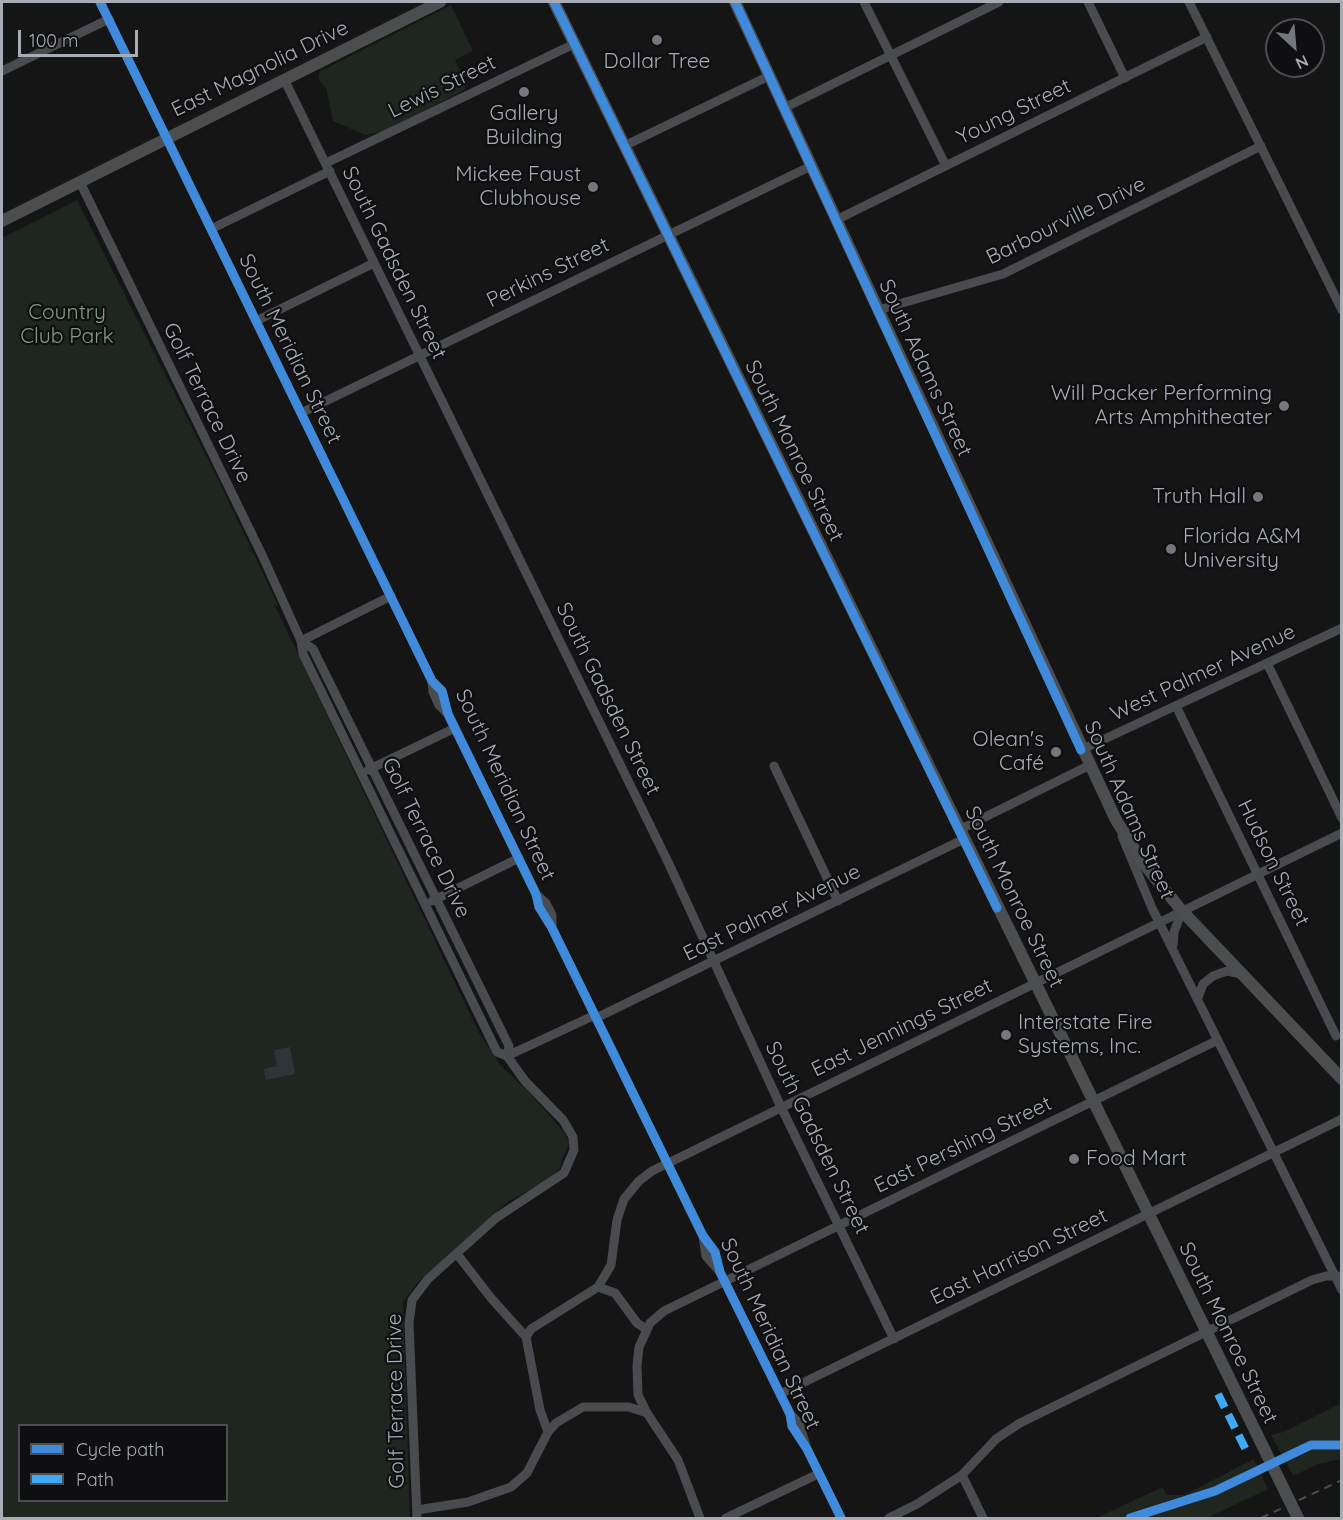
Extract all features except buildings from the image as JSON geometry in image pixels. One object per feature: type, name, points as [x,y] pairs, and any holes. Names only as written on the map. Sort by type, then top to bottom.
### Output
[{"type":"main road","name":"East Magnolia Drive","points":[[2,221],[167,136],[440,2]]},
{"type":"main road","name":"South Monroe Street","points":[[554,2],[1298,1518]]},
{"type":"main road","name":"South Adams Street","points":[[735,2],[1088,766],[1116,820]]},
{"type":"main road","points":[[1116,820],[1144,864],[1182,911],[1341,1079]]},
{"type":"street","name":"South Meridian Street","points":[[100,2],[432,681],[442,691],[448,714],[536,894],[546,903],[552,915],[552,927],[702,1236],[715,1252],[722,1277],[780,1395],[790,1414],[799,1423],[818,1474],[841,1518]]},
{"type":"street","points":[[864,2],[946,166]]},
{"type":"street","points":[[784,108],[999,2]]},
{"type":"street","points":[[1088,2],[1125,78]]},
{"type":"street","points":[[1189,2],[1341,310]]},
{"type":"street","points":[[2,71],[109,19]]},
{"type":"street","name":"Young Street","points":[[836,220],[1207,37]]},
{"type":"street","name":"Lewis Street","points":[[212,229],[328,167],[574,44]]},
{"type":"street","points":[[624,146],[769,76]]},
{"type":"street","name":"South Gadsden Street","points":[[284,79],[664,852],[782,1107],[894,1339]]},
{"type":"street","name":"Barbourville Drive","points":[[878,310],[1003,274],[1261,146]]},
{"type":"street","name":"Perkins Street","points":[[301,413],[811,166]]},
{"type":"street","name":"Golf Terrace Drive","points":[[80,182],[301,640],[303,654],[497,1052],[507,1056],[525,1082],[563,1120],[573,1137],[574,1150],[567,1168],[558,1178],[511,1206],[423,1285],[412,1305],[409,1323],[417,1514]]},
{"type":"street","points":[[256,321],[374,263]]},
{"type":"street","points":[[301,640],[391,596]]},
{"type":"street","name":"West Palmer Avenue","points":[[1081,750],[1341,628]]},
{"type":"street","name":"Golf Terrace Drive","points":[[301,640],[313,649],[372,768],[509,1046],[507,1056]]},
{"type":"street","points":[[1267,663],[1341,818]]},
{"type":"street","name":"Hudson Street","points":[[1176,706],[1336,1036]]},
{"type":"street","points":[[361,773],[455,728]]},
{"type":"street","points":[[774,766],[838,901]]},
{"type":"street","name":"East Palmer Avenue","points":[[507,1056],[714,962],[838,901],[1088,766]]},
{"type":"street","name":"South Adams Street","points":[[1116,820],[1159,922],[1338,1275],[1341,1290]]},
{"type":"street","name":"East Jennings Street","points":[[598,1287],[610,1265],[616,1220],[624,1199],[639,1181],[668,1163],[1341,833]]},
{"type":"street","points":[[425,904],[519,858]]},
{"type":"street","name":"South Adams Street","points":[[1173,947],[1174,932],[1182,911]]},
{"type":"street","points":[[1198,998],[1203,984],[1213,976],[1227,971],[1241,974]]},
{"type":"street","name":"East Pershing Street","points":[[646,1329],[664,1311],[722,1277],[839,1226],[1218,1040]]},
{"type":"street","name":"East Harrison Street","points":[[780,1395],[1341,1119]]},
{"type":"street","points":[[457,1254],[491,1298],[526,1336],[533,1380],[548,1432]]},
{"type":"street","points":[[889,1518],[962,1475],[996,1439],[1020,1423],[1316,1279],[1338,1275]]},
{"type":"street","points":[[526,1336],[531,1329],[598,1287],[615,1293],[637,1323],[646,1329],[639,1347],[636,1379],[638,1395],[678,1460],[700,1518]]},
{"type":"street","points":[[417,1514],[468,1502],[511,1487],[527,1473],[548,1432],[556,1423],[583,1407],[629,1407],[647,1413]]},
{"type":"street","points":[[726,1518],[818,1474]]},
{"type":"street","points":[[962,1475],[983,1518]]},
{"type":"green space","points":[[451,5],[473,51],[455,60],[466,82],[465,90],[385,131],[365,135],[333,121],[326,88],[318,79],[319,72]]},
{"type":"green space","name":"Country Club Park","points":[[77,200],[215,473],[278,605],[275,606],[479,1033],[501,1066],[528,1091],[563,1131],[569,1142],[559,1169],[547,1181],[509,1201],[417,1283],[403,1302],[410,1518],[2,1518],[2,238]]},
{"type":"green space","points":[[1341,1403],[1341,1459],[1318,1464],[1293,1476],[1271,1435],[1283,1432]]},
{"type":"green space","points":[[1254,1459],[1268,1489],[1207,1518],[1096,1518],[1163,1487],[1166,1495],[1184,1495]]},
{"type":"shaded area","points":[[290,1047],[295,1074],[266,1080],[264,1069],[277,1066],[274,1050]]},
{"type":"railway","points":[[1261,1518],[1342,1480]]},
{"type":"marked path","points":[[1218,1394],[1246,1450]]},
{"type":"cycle path","points":[[100,2],[432,681],[442,691],[448,714],[536,894],[539,907],[552,928],[703,1236],[715,1252],[720,1272],[790,1414],[792,1426],[807,1449],[841,1518]]},
{"type":"cycle path","points":[[554,2],[997,908]]},
{"type":"cycle path","points":[[735,2],[1081,750]]},
{"type":"cycle path","points":[[1130,1518],[1215,1491],[1311,1445],[1342,1445]]},
{"type":"place","name":"Dollar Tree","points":[[657,40]]},
{"type":"place","name":"Gallery Building","points":[[524,92]]},
{"type":"place","name":"Mickee Faust Clubhouse","points":[[593,187]]},
{"type":"place","name":"Will Packer Performing Arts Amphitheater","points":[[1284,406]]},
{"type":"place","name":"Truth Hall","points":[[1258,497]]},
{"type":"place","name":"Florida A&M University","points":[[1171,549]]},
{"type":"place","name":"Olean's Café","points":[[1056,752]]},
{"type":"place","name":"Interstate Fire Systems, Inc.","points":[[1006,1035]]},
{"type":"place","name":"Food Mart","points":[[1074,1159]]}]
